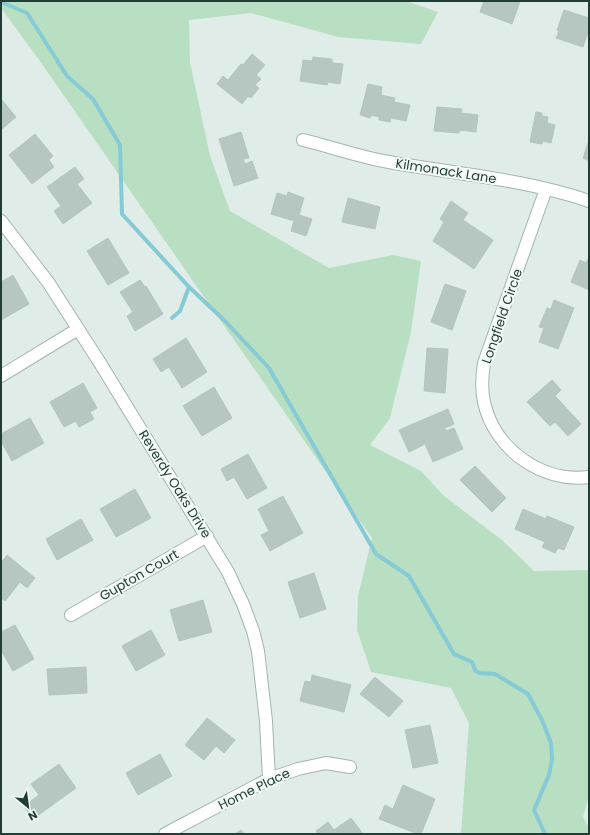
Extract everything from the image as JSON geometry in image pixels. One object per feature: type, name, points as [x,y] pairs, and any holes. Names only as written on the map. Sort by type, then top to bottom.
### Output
[{"type":"street","name":"Kilmonack Lane","points":[[303,140],[387,162],[520,183],[566,194],[589,202]]},
{"type":"street","name":"Longfield Circle","points":[[546,189],[484,363],[482,378],[483,397],[488,416],[495,430],[503,442],[522,460],[548,473],[563,477],[589,477]]},
{"type":"street","name":"Reverdy Oaks Drive","points":[[1,222],[48,282],[228,572],[243,604],[258,651],[266,721],[269,779]]},
{"type":"street","points":[[1,376],[78,329]]},
{"type":"street","name":"Gupton Court","points":[[71,614],[207,536]]},
{"type":"street","name":"Home Place","points":[[164,834],[269,779],[298,768],[326,764],[350,767]]},
{"type":"green space","points":[[1,1],[406,1],[438,12],[421,44],[338,37],[251,13],[189,20],[190,62],[210,156],[230,211],[329,268],[393,255],[421,261],[411,332],[390,418],[370,445],[421,471],[444,496],[502,540],[534,571],[589,570],[589,796],[583,817],[589,828],[589,834],[461,834],[469,723],[451,688],[371,672],[357,630],[358,596],[372,538],[37,57],[1,8]]},
{"type":"building","points":[[484,1],[520,1],[512,24],[480,12]]},
{"type":"building","points":[[564,10],[589,18],[589,29],[583,47],[556,38],[559,31],[557,30]]},
{"type":"building","points":[[252,54],[265,65],[256,75],[261,79],[255,85],[259,88],[251,98],[248,96],[242,104],[217,84],[223,76],[228,80],[241,64],[243,65]]},
{"type":"building","points":[[313,57],[332,59],[332,63],[343,64],[340,84],[328,82],[327,85],[300,81],[303,60],[312,61]]},
{"type":"building","points":[[368,84],[382,87],[381,95],[395,98],[394,102],[410,105],[406,121],[391,118],[390,122],[379,120],[379,117],[371,115],[370,118],[360,115]]},
{"type":"building","points":[[1,99],[16,117],[1,130]]},
{"type":"building","points":[[437,107],[462,109],[461,113],[478,115],[476,132],[460,130],[459,133],[434,131]]},
{"type":"building","points":[[536,112],[542,113],[542,116],[548,117],[547,123],[555,125],[551,143],[543,141],[542,144],[530,142]]},
{"type":"building","points":[[241,132],[249,158],[243,159],[245,164],[252,161],[258,178],[234,186],[219,139]]},
{"type":"building","points":[[35,134],[53,156],[49,160],[54,167],[32,184],[9,155]]},
{"type":"building","points":[[589,140],[589,161],[583,158]]},
{"type":"building","points":[[75,167],[84,179],[77,184],[92,203],[63,224],[54,211],[61,206],[47,187]]},
{"type":"building","points":[[288,192],[304,198],[299,215],[312,219],[306,236],[291,231],[294,221],[271,214],[277,193],[287,196]]},
{"type":"building","points":[[348,198],[380,207],[375,229],[342,222]]},
{"type":"building","points":[[451,201],[468,213],[463,220],[493,240],[474,269],[433,241],[444,222],[440,219]]},
{"type":"building","points":[[108,238],[129,273],[108,285],[87,251]]},
{"type":"building","points":[[589,257],[589,290],[571,282],[580,260],[586,263]]},
{"type":"building","points":[[13,275],[29,304],[1,320],[1,282]]},
{"type":"building","points":[[140,280],[145,287],[146,286],[163,314],[135,331],[127,316],[133,312],[120,292]]},
{"type":"building","points":[[445,284],[466,291],[452,330],[431,322]]},
{"type":"building","points":[[554,300],[574,308],[558,349],[539,342],[544,328],[539,327],[547,308],[551,309]]},
{"type":"building","points":[[186,338],[207,372],[182,388],[169,367],[161,372],[153,359]]},
{"type":"building","points":[[427,348],[448,349],[445,393],[424,391]]},
{"type":"building","points":[[552,380],[561,390],[555,396],[581,424],[568,436],[555,422],[550,426],[527,402]]},
{"type":"building","points":[[83,383],[97,408],[90,412],[94,419],[79,427],[76,421],[64,427],[50,402]]},
{"type":"building","points":[[214,387],[232,418],[202,436],[183,406]]},
{"type":"building","points":[[448,409],[454,424],[445,428],[446,431],[454,428],[463,449],[433,462],[425,444],[409,452],[399,430]]},
{"type":"building","points":[[30,418],[44,443],[12,461],[1,441],[1,434]]},
{"type":"building","points":[[248,454],[267,488],[247,499],[234,477],[227,481],[221,469]]},
{"type":"building","points":[[475,466],[506,498],[492,512],[460,480]]},
{"type":"building","points":[[135,489],[151,518],[116,537],[100,509]]},
{"type":"building","points":[[283,496],[303,533],[270,551],[261,535],[269,531],[258,509]]},
{"type":"building","points":[[523,509],[546,519],[547,516],[574,527],[564,550],[558,548],[555,553],[542,547],[545,542],[515,529]]},
{"type":"building","points":[[81,519],[93,540],[57,560],[46,539]]},
{"type":"building","points":[[7,555],[35,578],[27,588],[20,582],[5,601],[1,598],[1,563]]},
{"type":"building","points":[[314,573],[326,609],[300,618],[288,582]]},
{"type":"building","points":[[203,600],[212,632],[179,641],[170,610]]},
{"type":"building","points":[[15,625],[34,659],[13,671],[1,650],[1,632]]},
{"type":"building","points":[[151,630],[165,655],[136,671],[122,646]]},
{"type":"building","points":[[86,667],[87,693],[49,695],[47,669]]},
{"type":"building","points":[[312,675],[351,685],[344,712],[300,701],[305,681],[311,682]]},
{"type":"building","points":[[375,677],[403,701],[389,717],[360,694]]},
{"type":"building","points":[[207,718],[235,740],[224,753],[216,746],[204,760],[185,745]]},
{"type":"building","points":[[430,725],[438,763],[413,768],[405,730]]},
{"type":"building","points":[[160,754],[172,776],[138,795],[126,773]]},
{"type":"building","points":[[59,764],[76,788],[33,819],[24,806],[39,795],[31,784]]},
{"type":"building","points":[[403,785],[435,799],[421,834],[379,819],[385,805],[393,809]]},
{"type":"building","points":[[351,818],[363,834],[318,834],[316,831],[328,822],[334,830]]},
{"type":"building","points":[[241,830],[244,834],[235,834]]},
{"type":"waterway","points":[[1,2],[27,13],[67,76],[93,99],[120,145],[122,214],[189,287],[224,320],[269,368],[376,554],[409,576],[454,654],[472,662],[475,670],[479,673],[495,674],[528,694],[542,720],[551,743],[552,759],[549,775],[534,810],[545,834]]},
{"type":"waterway","points":[[172,318],[180,311],[189,287]]}]
